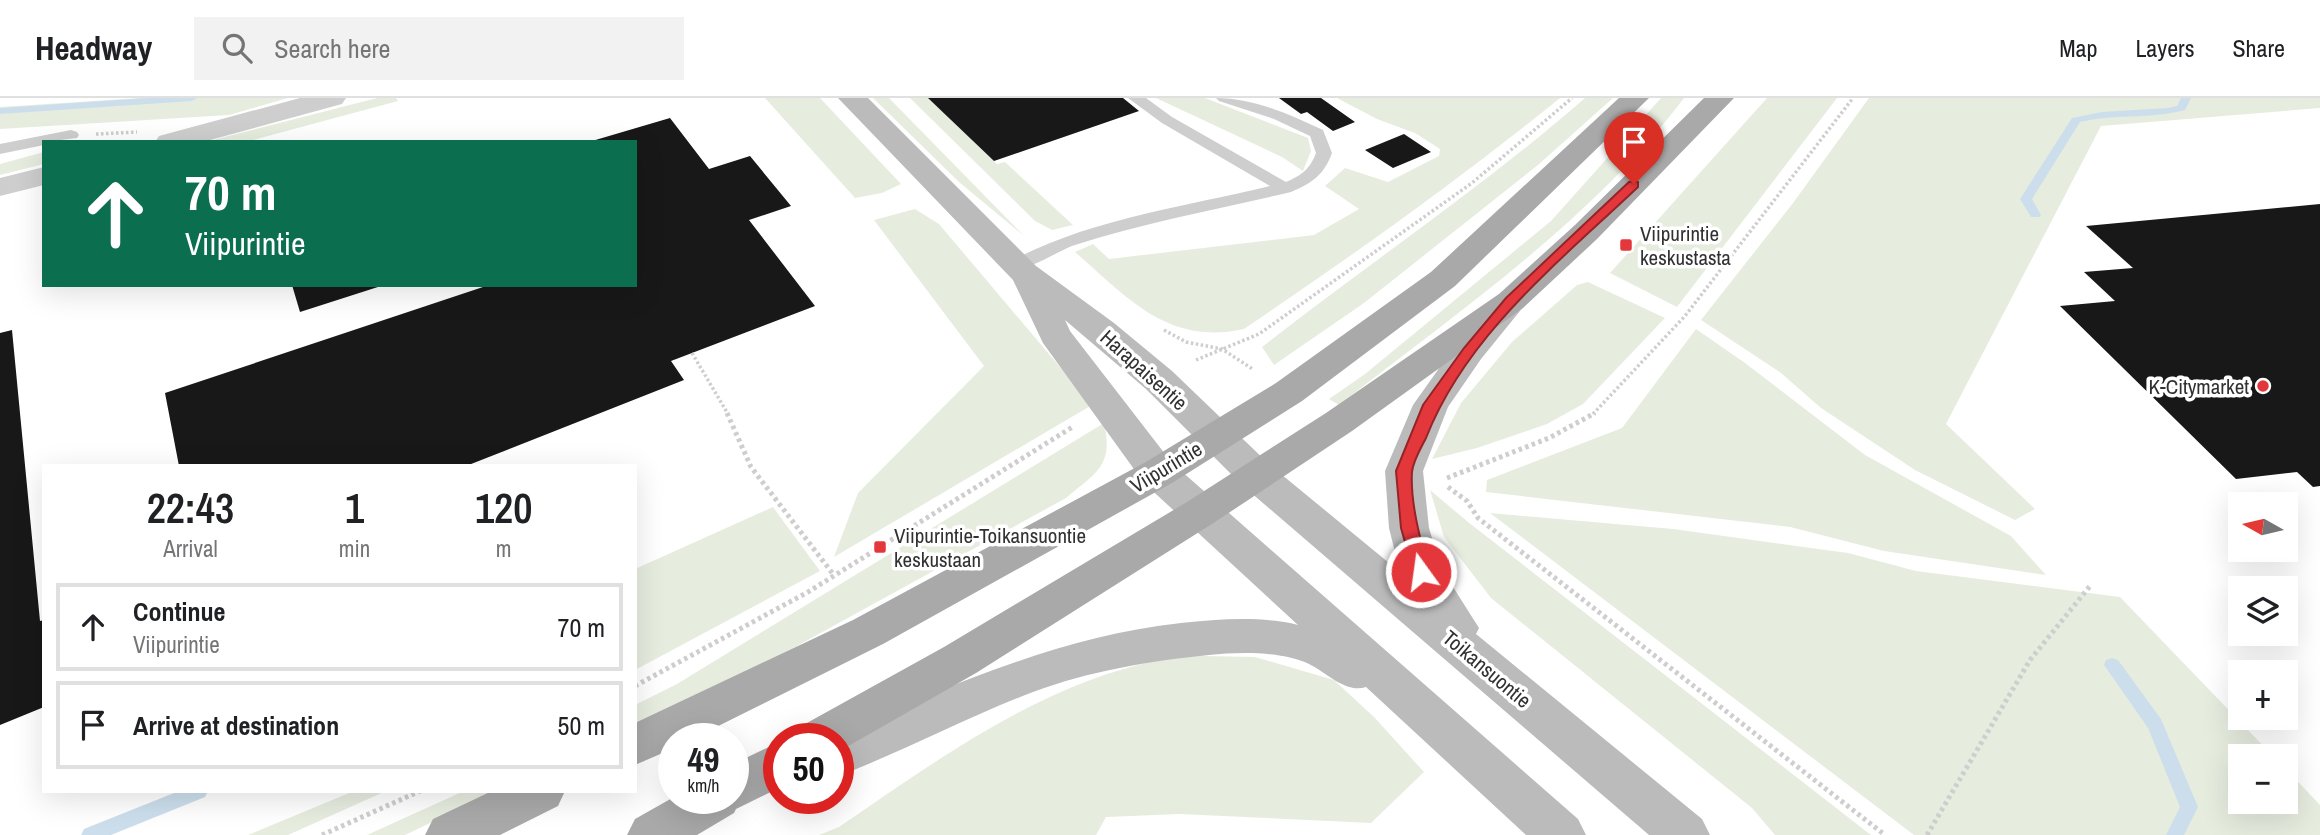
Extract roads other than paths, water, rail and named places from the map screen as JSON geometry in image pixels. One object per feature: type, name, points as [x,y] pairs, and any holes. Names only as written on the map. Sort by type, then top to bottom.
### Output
[{"type":"main road","name":"Harapaisentie","points":[[852,98],[1021,269],[1112,339],[1159,380],[1256,475]]},
{"type":"main road","name":"Viipurintie","points":[[637,744],[867,632],[1158,473],[1289,392],[1443,279],[1635,98]]},
{"type":"main road","points":[[1479,662],[1421,572],[1409,528],[1404,471],[1431,405],[1469,351],[1511,301],[1586,232],[1720,98]]},
{"type":"main road","name":"Harapaisentie","points":[[1021,269],[1055,335],[1158,473]]},
{"type":"main road","points":[[848,723],[960,660],[1201,512],[1339,422],[1511,301]]},
{"type":"main road","points":[[1158,473],[1561,835]]},
{"type":"main road","name":"Toikansuontie","points":[[1256,475],[1685,835]]},
{"type":"main road","points":[[854,748],[1026,675],[1135,646],[1213,637],[1279,638],[1319,648],[1414,703]]},
{"type":"main road","points":[[652,835],[763,788]]},
{"type":"main road","points":[[450,835],[537,793]]},
{"type":"main road","points":[[652,835],[689,814]]},
{"type":"street","points":[[176,140],[332,98]]},
{"type":"street","points":[[0,187],[42,176]]},
{"type":"lane","points":[[1136,98],[1167,120],[1285,188]]},
{"type":"lane","points":[[1021,269],[1051,247],[1098,232],[1285,188],[1307,180],[1319,169],[1324,153],[1317,133],[1279,116],[1224,98]]},
{"type":"lane","points":[[46,140],[71,135]]},
{"type":"lane","points":[[0,149],[42,141]]},
{"type":"waterway","points":[[0,111],[192,98]]},
{"type":"waterway","points":[[2035,215],[2026,199],[2076,120],[2102,115],[2168,111],[2181,108],[2186,98]]},
{"type":"waterway","points":[[2112,665],[2155,724],[2189,807],[2175,835]]},
{"type":"waterway","points":[[90,835],[194,793]]},
{"type":"place","name":"Viipurintie keskustasta","points":[[1626,245]]},
{"type":"place","name":"K-Citymarket","points":[[2263,386]]},
{"type":"place","name":"Viipurintie-Toikansuontie keskustaan","points":[[880,547]]}]
